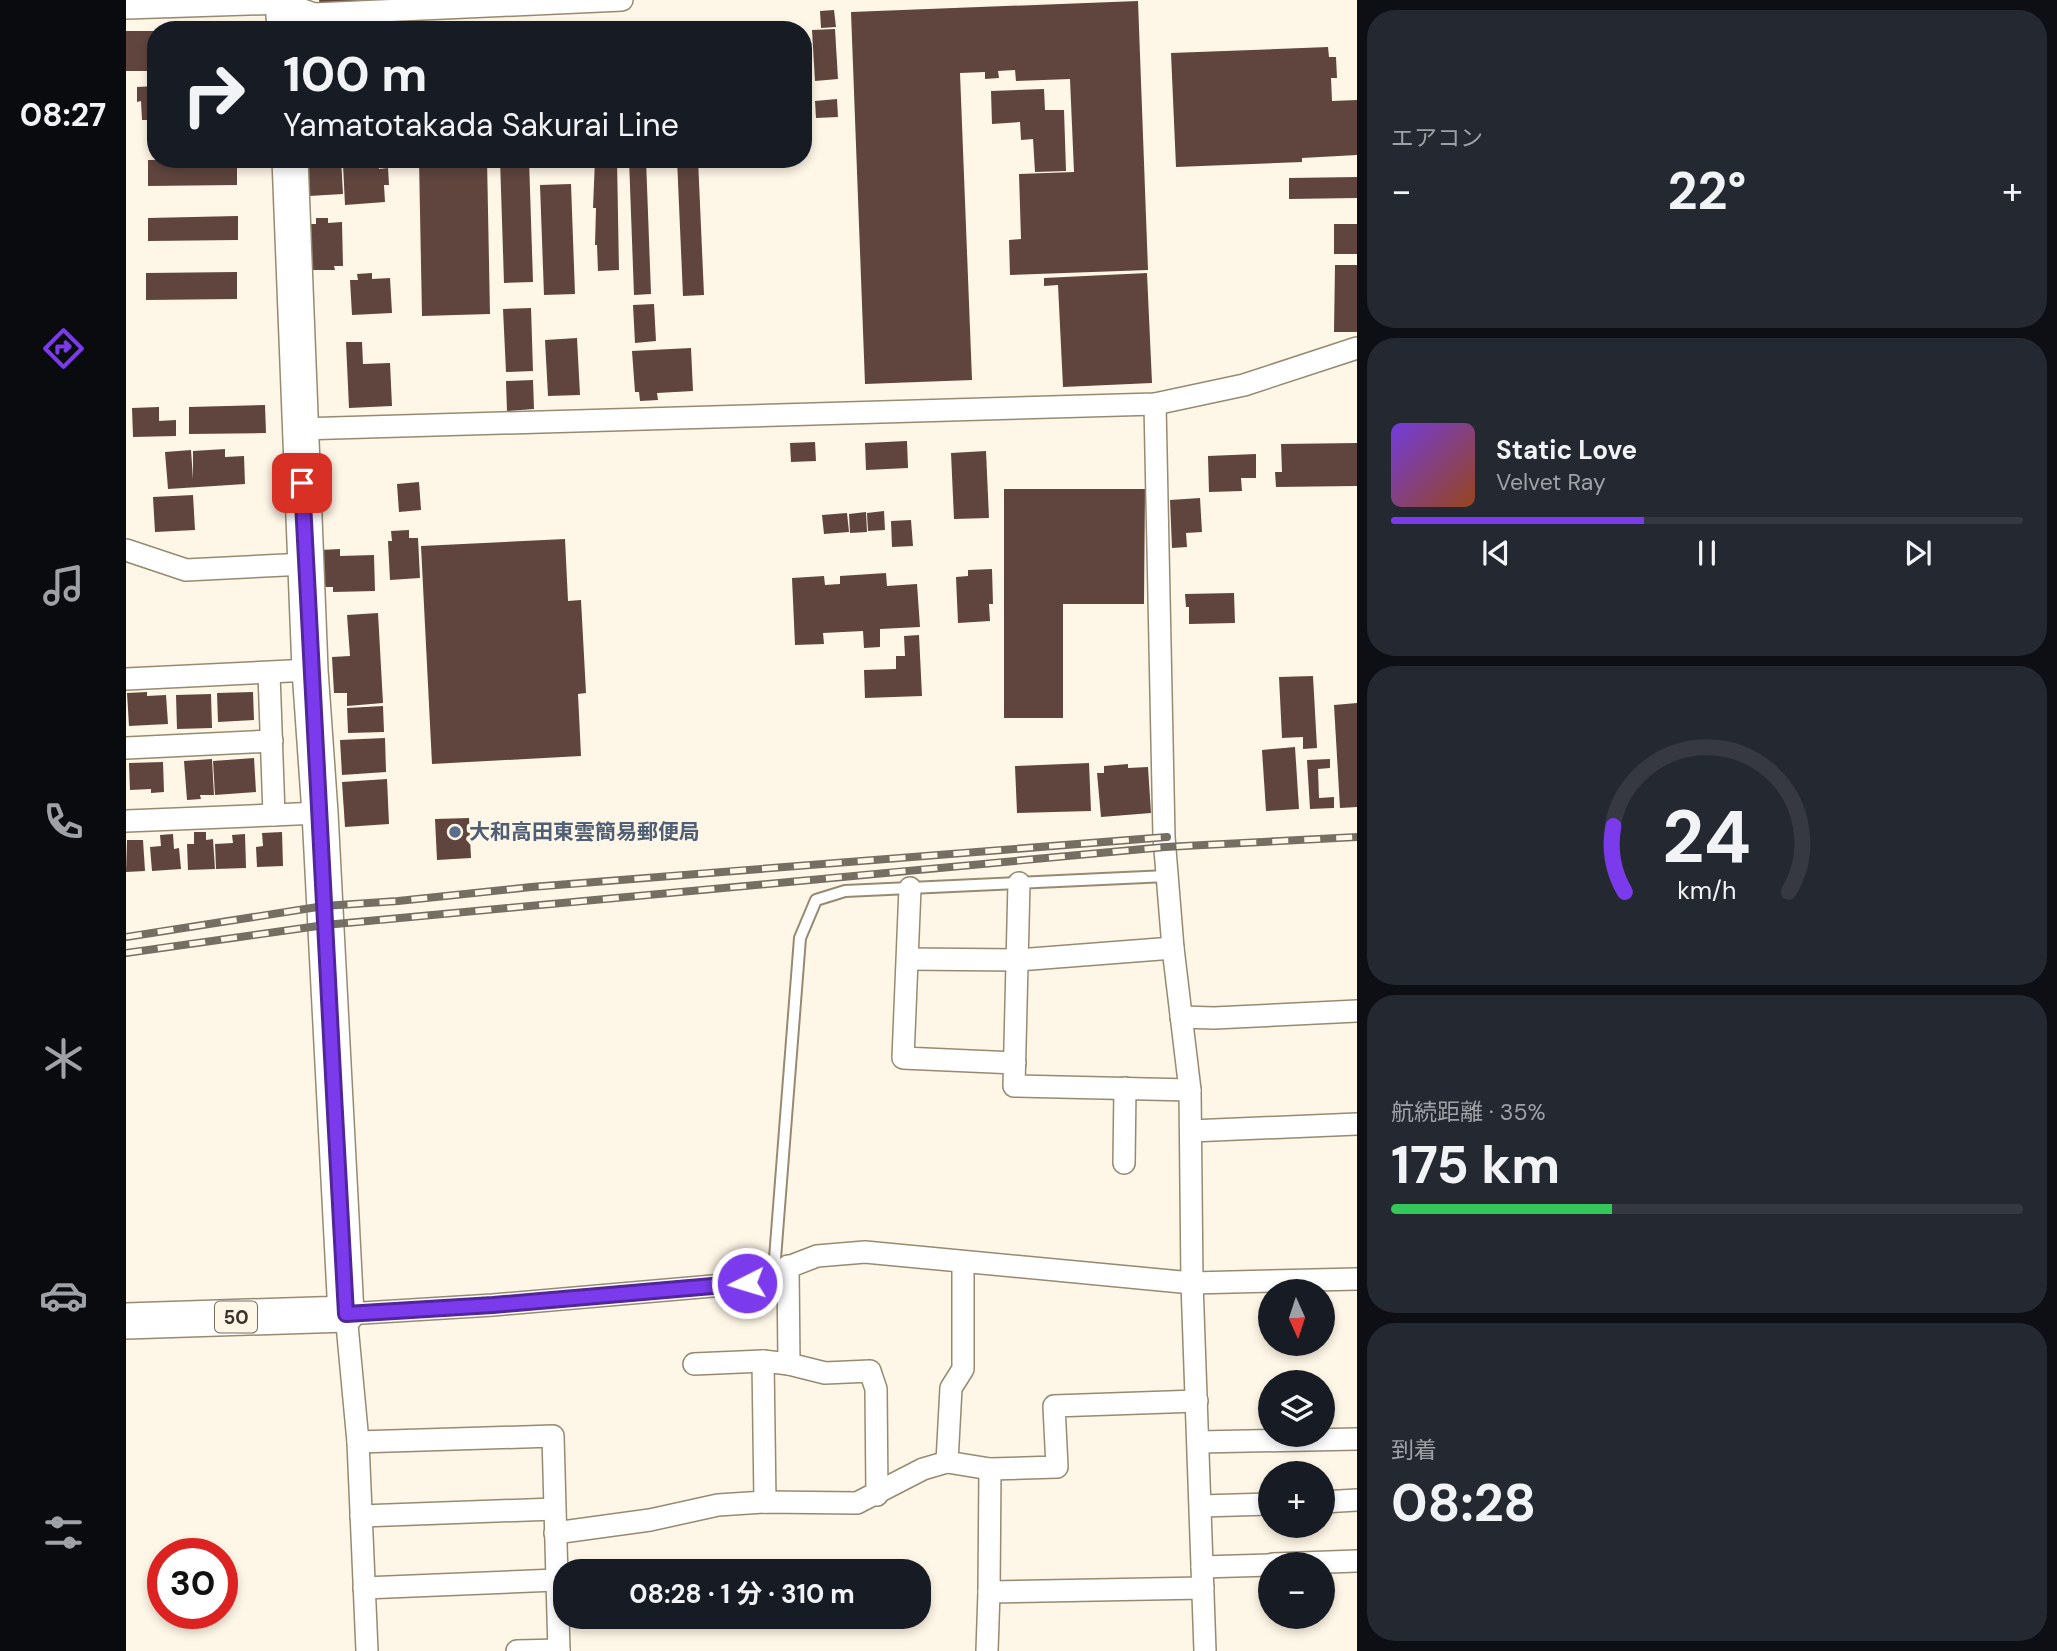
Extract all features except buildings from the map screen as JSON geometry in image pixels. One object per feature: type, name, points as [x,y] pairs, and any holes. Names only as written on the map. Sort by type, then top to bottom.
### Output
[{"type":"main road","points":[[290,168],[310,670],[346,1314]]},
{"type":"main road","name":"50","points":[[126,1321],[346,1314]]},
{"type":"street","points":[[126,8],[314,13],[622,0]]},
{"type":"street","points":[[300,429],[1156,404],[1244,386],[1357,348]]},
{"type":"street","points":[[1156,404],[1167,876],[1190,1090],[1192,1283],[1205,1651]]},
{"type":"street","points":[[126,550],[186,570],[306,564]]},
{"type":"street","points":[[126,679],[310,670]]},
{"type":"street","points":[[269,673],[275,815]]},
{"type":"street","points":[[126,748],[272,741]]},
{"type":"street","points":[[126,821],[320,813]]},
{"type":"street","points":[[1019,883],[1014,1086],[1190,1090]]},
{"type":"street","points":[[910,888],[903,1058],[1015,1063]]},
{"type":"street","points":[[908,958],[1018,960],[1173,948]]},
{"type":"street","points":[[1181,1017],[1357,1012]]},
{"type":"street","points":[[1124,1163],[1125,1088]]},
{"type":"street","points":[[1191,1130],[1357,1124]]},
{"type":"street","points":[[367,1651],[358,1443],[346,1314],[493,1305],[747,1283],[817,1256],[865,1252],[1192,1283],[1357,1279]]},
{"type":"street","points":[[947,1462],[951,1388],[963,1369],[964,1262]]},
{"type":"street","points":[[781,1268],[789,1364]]},
{"type":"street","points":[[694,1364],[762,1361],[789,1364],[825,1373],[870,1371],[876,1389],[877,1494]]},
{"type":"street","points":[[762,1361],[765,1502]]},
{"type":"street","points":[[555,1533],[650,1520],[718,1505],[765,1502],[857,1503],[923,1469],[947,1462],[990,1469],[1056,1467],[1055,1406],[1197,1401]]},
{"type":"street","points":[[358,1443],[553,1436],[556,1559]]},
{"type":"street","points":[[1199,1442],[1357,1439]]},
{"type":"street","points":[[987,1651],[990,1469]]},
{"type":"street","points":[[1335,1501],[1357,1500]]},
{"type":"street","points":[[1201,1506],[1258,1504]]},
{"type":"street","points":[[361,1516],[555,1509]]},
{"type":"street","points":[[1335,1562],[1357,1561]]},
{"type":"street","points":[[989,1592],[1202,1577],[1258,1567]]},
{"type":"street","points":[[364,1588],[553,1580]]},
{"type":"street","points":[[517,1651],[559,1650],[558,1629]]},
{"type":"lane","points":[[781,1268],[800,938],[816,900],[845,891],[1167,876]]},
{"type":"railway","points":[[126,937],[324,906],[1167,837]]},
{"type":"railway","points":[[126,953],[325,925],[1165,847],[1357,837]]},
{"type":"place","name":"大和高田東雲簡易郵便局","points":[[455,832]]},
{"type":"route","points":[[302,483],[346,1314],[493,1305],[747,1283]]}]
